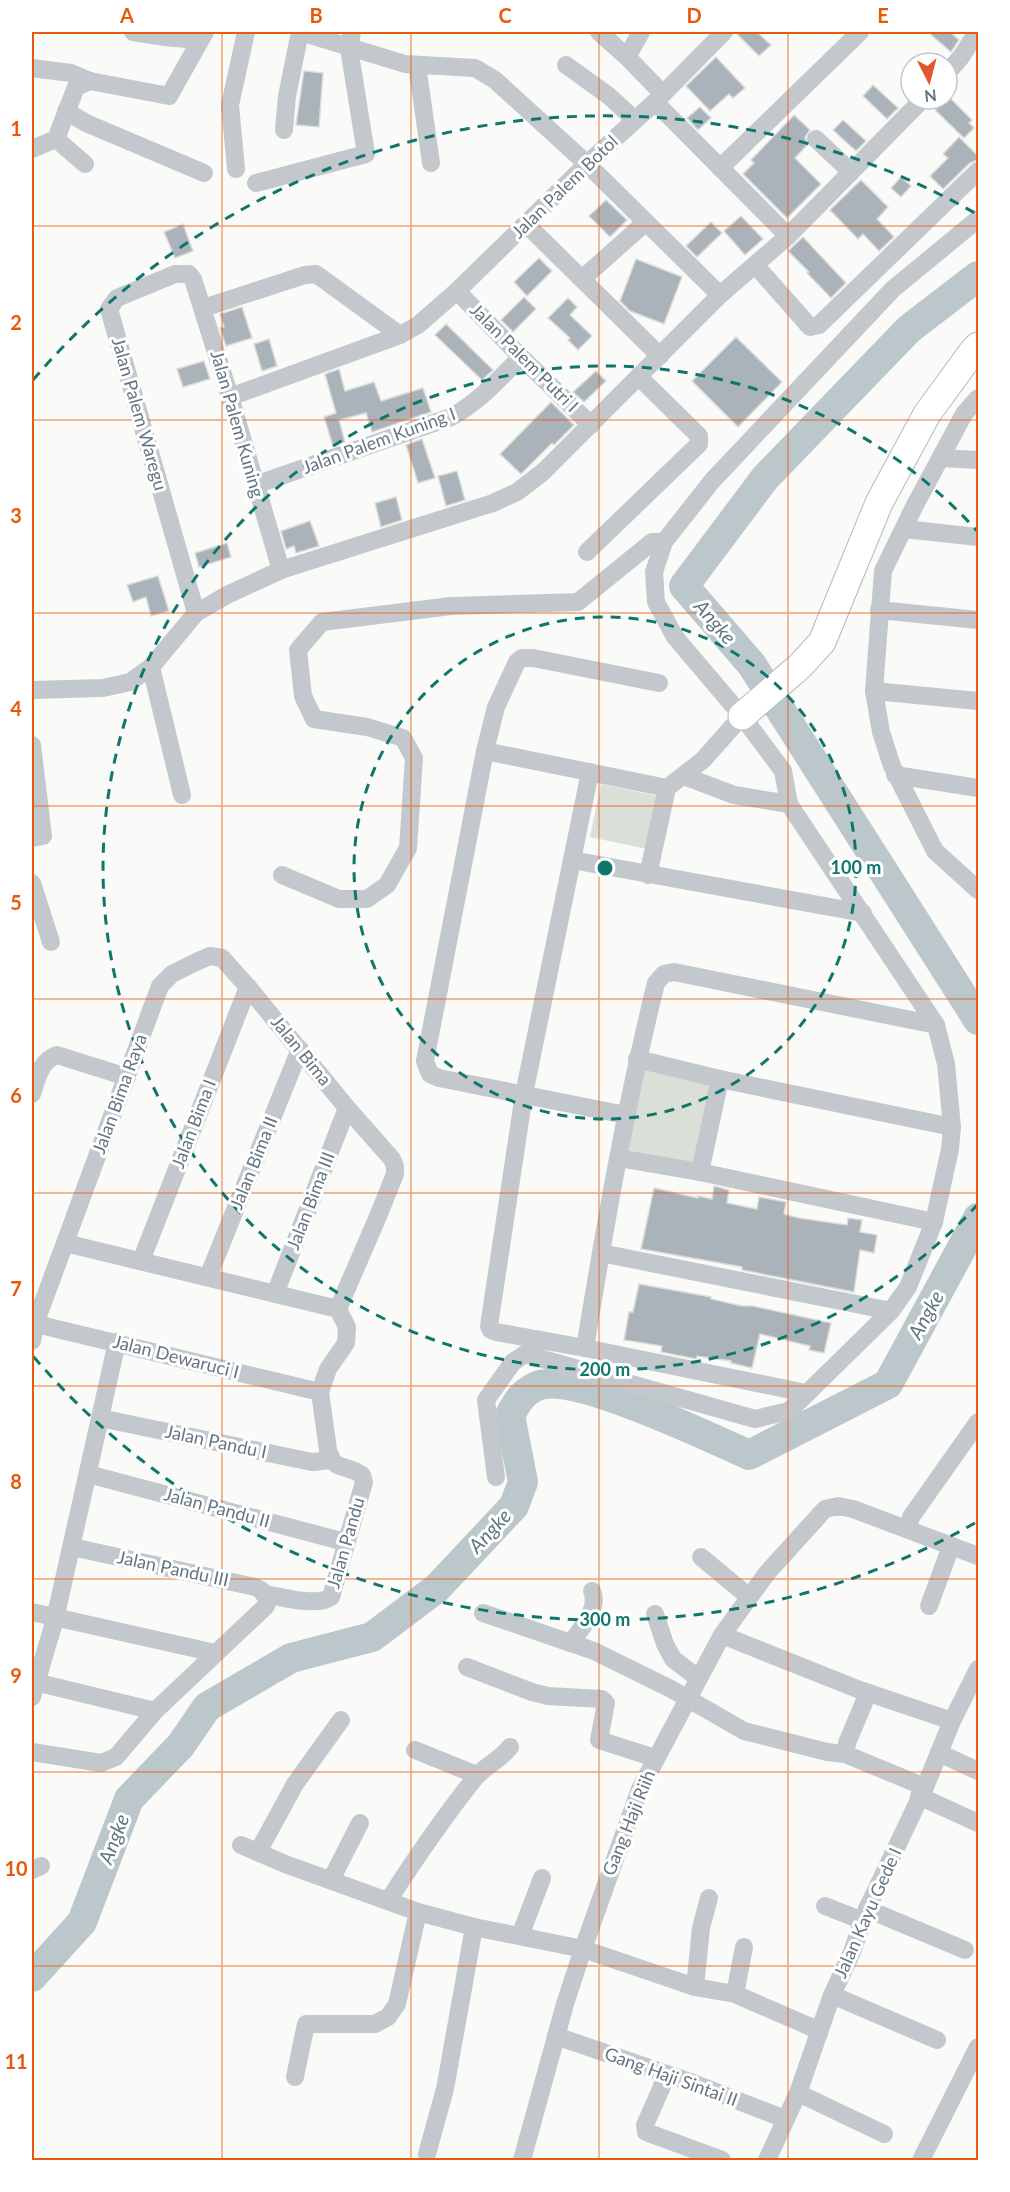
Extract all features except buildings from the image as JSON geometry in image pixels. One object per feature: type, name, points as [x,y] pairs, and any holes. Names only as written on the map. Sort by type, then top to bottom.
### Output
[{"type":"street","points":[[133,32],[165,37],[202,36]]},
{"type":"street","points":[[236,169],[230,105],[246,32]]},
{"type":"street","points":[[284,130],[287,96],[300,32],[351,40],[405,64],[475,68],[495,80],[587,164],[720,295]]},
{"type":"street","points":[[599,32],[627,57],[659,98],[720,168],[788,236]]},
{"type":"street","points":[[627,57],[641,32]]},
{"type":"street","name":"Jalan Palem Botol","points":[[230,397],[400,335],[418,325],[457,291],[587,164],[659,98],[724,32]]},
{"type":"street","points":[[720,168],[860,32]]},
{"type":"street","points":[[959,59],[977,32]]},
{"type":"street","points":[[32,68],[71,73],[90,81],[169,96],[202,36]]},
{"type":"street","points":[[256,183],[366,154],[351,40]]},
{"type":"street","points":[[417,65],[431,162]]},
{"type":"street","points":[[566,65],[609,96],[635,120]]},
{"type":"street","points":[[32,149],[56,139],[76,87],[90,81]]},
{"type":"street","points":[[66,111],[86,123],[204,173]]},
{"type":"street","points":[[32,690],[103,688],[130,682],[151,667],[196,613],[227,595],[281,570],[493,504],[517,492],[543,472],[720,295],[788,236],[911,111]]},
{"type":"street","points":[[56,139],[86,164]]},
{"type":"street","points":[[816,139],[851,172]]},
{"type":"street","points":[[756,266],[810,327],[819,325],[978,171]]},
{"type":"street","points":[[496,1476],[486,1400],[513,1362],[525,1354],[755,1419],[789,1411],[891,1311],[908,1287],[934,1222],[950,1149],[952,1127],[946,1064],[936,1025],[789,804],[783,771],[745,713],[675,638],[656,602],[654,572],[664,542],[712,481],[893,289],[978,219]]},
{"type":"street","points":[[582,279],[646,222]]},
{"type":"street","points":[[526,224],[660,356]]},
{"type":"street","name":"Jalan Palem Waregu","points":[[193,279],[189,274],[175,274],[117,298],[109,309],[196,613]]},
{"type":"street","points":[[203,308],[305,275],[316,274],[400,335]]},
{"type":"street","name":"Jalan Palem Kuning","points":[[193,279],[281,570]]},
{"type":"street","name":"Jalan Palem Putri I","points":[[457,291],[591,425]]},
{"type":"street","points":[[648,875],[666,788],[704,760],[745,713],[800,666],[822,642],[879,502],[927,414],[978,346]]},
{"type":"street","name":"Jalan Palem Kuning I","points":[[255,485],[451,417],[466,409],[521,357]]},
{"type":"street","points":[[587,552],[699,444],[699,436],[639,377]]},
{"type":"street","points":[[976,885],[949,866],[935,851],[895,775],[881,732],[874,691],[883,571],[964,414],[978,398]]},
{"type":"street","points":[[941,458],[978,460]]},
{"type":"street","points":[[904,529],[978,537]]},
{"type":"street","points":[[282,874],[339,899],[367,899],[387,885],[408,848],[414,758],[403,738],[367,727],[314,719],[303,696],[298,650],[322,622],[451,606],[578,602],[652,542],[664,542]]},
{"type":"street","points":[[879,610],[978,620]]},
{"type":"street","points":[[626,1114],[439,1078],[430,1074],[425,1061],[485,752],[496,707],[517,662],[522,658],[659,683]]},
{"type":"street","points":[[151,667],[182,795]]},
{"type":"street","points":[[874,691],[978,701]]},
{"type":"street","points":[[32,745],[37,837]]},
{"type":"street","points":[[485,752],[666,788]]},
{"type":"street","points":[[590,772],[524,1094],[489,1326],[496,1332],[806,1393]]},
{"type":"street","points":[[895,775],[978,788]]},
{"type":"street","points":[[684,776],[734,795],[789,804]]},
{"type":"street","points":[[572,860],[863,913]]},
{"type":"street","points":[[32,883],[51,942]]},
{"type":"street","name":"Jalan Bima","points":[[196,962],[210,956],[222,958],[392,1159],[395,1166],[380,1214],[338,1309]]},
{"type":"street","name":"Jalan Bima Raya","points":[[33,1329],[160,986],[172,975],[196,962]]},
{"type":"street","points":[[585,1348],[637,1059],[656,983],[664,974],[674,972],[936,1025]]},
{"type":"street","name":"Jalan Bima I","points":[[141,1261],[248,987]]},
{"type":"street","name":"Jalan Bima II","points":[[208,1277],[300,1049]]},
{"type":"street","points":[[32,1095],[44,1063],[50,1057],[57,1055],[127,1077]]},
{"type":"street","points":[[637,1059],[720,1079],[952,1127]]},
{"type":"street","points":[[700,1172],[720,1079]]},
{"type":"street","name":"Jalan Bima III","points":[[275,1294],[347,1108]]},
{"type":"street","points":[[618,1158],[700,1172],[934,1222]]},
{"type":"street","points":[[65,1243],[338,1309],[347,1327],[346,1343],[328,1369],[320,1392],[327,1450],[332,1460]]},
{"type":"street","points":[[601,1253],[891,1311]]},
{"type":"street","name":"Jalan Dewaruci I","points":[[33,1329],[117,1342],[320,1392]]},
{"type":"street","points":[[117,1342],[55,1618],[33,1690],[155,1711]]},
{"type":"street","name":"Jalan Pandu I","points":[[100,1418],[312,1462],[332,1460]]},
{"type":"street","points":[[978,1422],[911,1517],[908,1529],[978,1556]]},
{"type":"street","name":"Jalan Pandu","points":[[266,1597],[316,1602],[331,1597],[364,1482],[362,1475],[337,1465],[332,1460]]},
{"type":"street","name":"Jalan Pandu II","points":[[88,1474],[345,1542]]},
{"type":"street","name":"Gang Haji Riih","points":[[522,2160],[582,1948],[636,1800],[655,1758],[722,1635],[748,1596],[825,1509],[838,1506],[853,1509],[908,1529]]},
{"type":"street","points":[[929,1606],[951,1546]]},
{"type":"street","name":"Jalan Pandu III","points":[[72,1547],[255,1587],[266,1597]]},
{"type":"street","points":[[701,1557],[748,1596]]},
{"type":"street","points":[[570,1643],[592,1611],[595,1597],[592,1591]]},
{"type":"street","points":[[32,1752],[101,1763],[116,1757],[155,1711],[266,1606],[266,1597]]},
{"type":"street","points":[[32,1612],[215,1653]]},
{"type":"street","points":[[483,1613],[594,1651],[671,1689],[686,1700],[728,1720],[744,1731],[827,1752],[844,1754],[922,1791],[978,1823]]},
{"type":"street","points":[[655,1614],[665,1644],[673,1659],[698,1677]]},
{"type":"street","points":[[722,1635],[868,1693],[952,1721]]},
{"type":"street","points":[[467,1667],[548,1696],[602,1699],[606,1703],[599,1740],[655,1758]]},
{"type":"street","name":"Jalan Kayu Gede I","points":[[767,2160],[798,2093],[832,1995],[852,1952],[865,1915],[952,1721],[978,1669]]},
{"type":"street","points":[[844,1754],[868,1693]]},
{"type":"street","points":[[340,1720],[249,1849],[418,1912],[474,1927],[582,1948],[695,1988],[735,1994],[811,2027],[819,2033]]},
{"type":"street","points":[[388,1901],[427,1841],[477,1776],[505,1755],[510,1747]]},
{"type":"street","points":[[415,1750],[477,1776]]},
{"type":"street","points":[[939,1753],[978,1771]]},
{"type":"street","points":[[331,1880],[360,1824]]},
{"type":"street","points":[[520,1936],[542,1878]]},
{"type":"street","points":[[695,1988],[701,1928],[709,1898]]},
{"type":"street","points":[[825,1906],[865,1915],[965,1950]]},
{"type":"street","points":[[295,2077],[306,2024],[375,2024],[388,2017],[397,2004],[418,1912]]},
{"type":"street","points":[[427,2154],[445,2089],[474,1927]]},
{"type":"street","points":[[735,1994],[744,1947]]},
{"type":"street","points":[[832,1995],[937,2040]]},
{"type":"street","name":"Gang Haji Sintai II","points":[[556,2036],[690,2082],[785,2119]]},
{"type":"street","points":[[921,2160],[978,2047]]},
{"type":"street","points":[[667,2075],[645,2125],[646,2132],[722,2160]]},
{"type":"street","points":[[798,2093],[884,2134]]},
{"type":"shaded area","points":[[601,784],[658,796],[647,849],[590,837]]},
{"type":"shaded area","points":[[642,1065],[714,1083],[697,1166],[627,1153]]},
{"type":"waterway","name":"Angke","points":[[978,276],[909,329],[765,478],[684,586],[752,665],[978,1020]]},
{"type":"waterway","name":"Angke","points":[[32,1977],[82,1922],[129,1799],[181,1745],[207,1707],[291,1658],[372,1637],[437,1588],[514,1506],[523,1482],[510,1415],[527,1392],[537,1386],[555,1384],[580,1388],[642,1408],[749,1455],[888,1384],[978,1218]]}]
